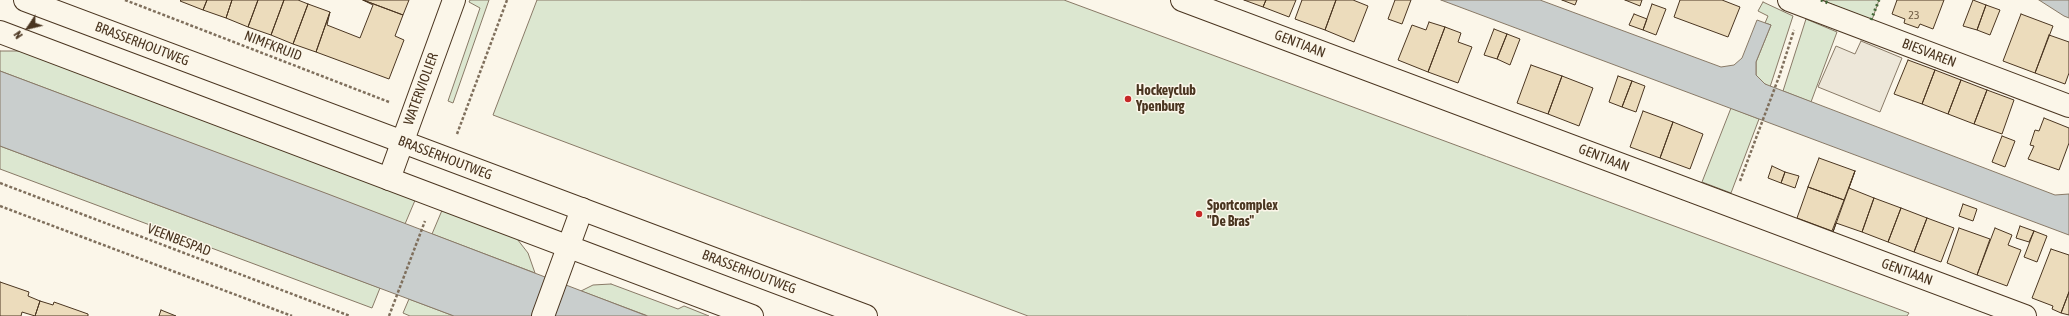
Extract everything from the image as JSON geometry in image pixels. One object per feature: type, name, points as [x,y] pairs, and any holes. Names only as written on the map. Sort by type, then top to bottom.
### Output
[{"type":"main road","name":"BRASSERHOUTWEG","points":[[25,0],[866,316]]},
{"type":"main road","name":"WATERVIOLIER","points":[[389,179],[454,0]]},
{"type":"main road","name":"GENTIAAN","points":[[1182,0],[2025,316]]},
{"type":"main road","name":"BIESVAREN","points":[[1795,2],[2069,106]]},
{"type":"main road","points":[[0,32],[752,316]]},
{"type":"main road","points":[[543,316],[582,209]]},
{"type":"path","name":"NIMFKRUID","points":[[125,0],[413,111]]},
{"type":"path","points":[[448,159],[507,0]]},
{"type":"path","points":[[1731,206],[1761,129],[1780,74],[1795,2]]},
{"type":"path","name":"VEENBESPAD","points":[[0,183],[350,316]]},
{"type":"path","points":[[389,316],[434,196]]},
{"type":"path","points":[[0,206],[292,316]]},
{"type":"green space","points":[[470,0],[489,0],[453,103],[448,101],[480,8],[469,2]]},
{"type":"green space","name":"Sportcomplex \"De Bras\"","points":[[537,0],[1064,0],[1909,313],[1907,316],[1028,316],[493,115]]},
{"type":"green space","points":[[1821,0],[1879,0],[1872,20]]},
{"type":"green space","points":[[1763,2],[1793,16],[1770,87],[1756,75],[1756,62],[1771,25],[1765,23],[1768,16],[1758,11]]},
{"type":"green space","points":[[1806,19],[1837,32],[1811,102],[1783,91]]},
{"type":"green space","points":[[0,51],[25,51],[416,198],[405,224],[0,71]]},
{"type":"green space","points":[[1731,108],[1759,119],[1731,193],[1702,182]]},
{"type":"green space","points":[[0,146],[380,288],[372,308],[0,169]]},
{"type":"green space","points":[[443,208],[514,235],[528,253],[535,273],[432,234]]},
{"type":"green space","points":[[611,284],[678,309],[684,306],[709,316],[648,316],[581,291],[593,285]]},
{"type":"green space","points":[[409,299],[454,316],[410,316],[403,313]]},
{"type":"shaded area","points":[[1441,0],[1540,0],[1721,67],[1734,65],[1742,58],[1757,20],[1771,25],[1756,62],[1756,75],[1765,84],[2055,195],[2069,194],[2069,235]]},
{"type":"shaded area","points":[[2039,0],[2069,0],[2069,18],[2064,16]]},
{"type":"shaded area","points":[[1861,41],[1902,58],[1880,112],[1818,87],[1836,46],[1855,54]]},
{"type":"shaded area","points":[[0,71],[647,316],[454,316],[0,146]]},
{"type":"building","points":[[207,0],[203,10],[180,1]]},
{"type":"building","points":[[207,0],[232,0],[226,18],[203,10]]},
{"type":"building","points":[[232,0],[258,0],[248,27],[226,18]]},
{"type":"building","points":[[258,0],[284,0],[271,35],[248,27]]},
{"type":"building","points":[[284,0],[298,0],[308,4],[293,44],[271,35]]},
{"type":"building","points":[[363,0],[403,15],[395,36],[404,40],[389,79],[316,52],[330,12],[327,25],[360,38],[373,5]]},
{"type":"building","points":[[363,0],[409,0],[403,15]]},
{"type":"building","points":[[1244,0],[1266,0],[1263,7]]},
{"type":"building","points":[[1266,0],[1296,0],[1289,17],[1263,7]]},
{"type":"building","points":[[1302,0],[1336,0],[1325,30],[1295,19]]},
{"type":"building","points":[[1336,0],[1353,0],[1368,6],[1354,42],[1325,30]]},
{"type":"building","points":[[1395,0],[1411,0],[1402,24],[1388,19]]},
{"type":"building","points":[[1562,0],[1577,0],[1575,5]]},
{"type":"building","points":[[1625,0],[1642,0],[1640,6]]},
{"type":"building","points":[[1680,0],[1722,0],[1740,7],[1728,37],[1674,17]]},
{"type":"building","points":[[1897,0],[1944,0],[1933,29],[1920,24],[1918,28],[1904,23],[1905,19],[1892,14]]},
{"type":"building","points":[[1973,0],[1986,5],[1977,30],[1963,26]]},
{"type":"building","points":[[308,4],[330,12],[316,52],[293,44]]},
{"type":"building","points":[[1652,4],[1666,9],[1656,35],[1643,30]]},
{"type":"building","points":[[1986,5],[2000,10],[1990,35],[1977,30]]},
{"type":"building","points":[[1634,14],[1647,19],[1643,30],[1629,25]]},
{"type":"building","points":[[2021,14],[2053,26],[2035,73],[2003,61]]},
{"type":"building","points":[[1429,22],[1445,27],[1428,72],[1398,60],[1412,25],[1426,30]]},
{"type":"building","points":[[1445,27],[1461,33],[1458,42],[1472,47],[1458,83],[1428,72]]},
{"type":"building","points":[[1494,29],[1507,34],[1497,59],[1484,55]]},
{"type":"building","points":[[1507,34],[1520,39],[1510,65],[1497,59]]},
{"type":"building","points":[[2049,35],[2069,42],[2069,73],[2065,84],[2035,73]]},
{"type":"building","points":[[1908,60],[1935,70],[1922,104],[1894,94]]},
{"type":"building","points":[[1531,65],[1562,76],[1548,114],[1517,103]]},
{"type":"building","points":[[1935,70],[1961,80],[1948,114],[1922,104]]},
{"type":"building","points":[[1562,76],[1593,88],[1579,126],[1548,114]]},
{"type":"building","points":[[1618,76],[1632,81],[1622,107],[1609,102]]},
{"type":"building","points":[[1961,80],[1987,90],[1974,124],[1948,114]]},
{"type":"building","points":[[1632,81],[1645,86],[1636,112],[1622,107]]},
{"type":"building","points":[[1987,90],[2014,100],[2002,134],[1974,124]]},
{"type":"building","points":[[1643,111],[1673,122],[1660,158],[1630,147]]},
{"type":"building","points":[[2044,118],[2069,128],[2069,143],[2059,170],[2028,159],[2034,146],[2030,145],[2035,130],[2039,131]]},
{"type":"building","points":[[1673,122],[1703,134],[1690,169],[1660,158]]},
{"type":"building","points":[[2002,136],[2015,141],[2005,167],[1992,162]]},
{"type":"building","points":[[1819,158],[1855,171],[1844,200],[1808,187]]},
{"type":"building","points":[[1772,166],[1785,172],[1781,183],[1768,178]]},
{"type":"building","points":[[1855,171],[1849,188],[1874,198],[1862,232],[1836,223]]},
{"type":"building","points":[[1785,172],[1799,176],[1795,188],[1781,183]]},
{"type":"building","points":[[1808,187],[1844,200],[1832,231],[1797,218]]},
{"type":"building","points":[[1874,198],[1901,208],[1888,242],[1862,232]]},
{"type":"building","points":[[1963,204],[1977,209],[1973,221],[1959,216]]},
{"type":"building","points":[[1901,208],[1927,218],[1914,252],[1888,242]]},
{"type":"building","points":[[1927,218],[1954,228],[1941,262],[1914,252]]},
{"type":"building","points":[[2020,226],[2034,231],[2029,242],[2016,238]]},
{"type":"building","points":[[1959,228],[1990,239],[1977,275],[1947,263]]},
{"type":"building","points":[[1995,228],[2012,235],[2008,245],[2021,250],[2007,286],[1977,275]]},
{"type":"building","points":[[2034,231],[2047,236],[2037,262],[2024,257]]},
{"type":"building","points":[[2051,249],[2069,255],[2069,292],[2061,313],[2052,309],[2053,306],[2032,298]]},
{"type":"building","points":[[0,282],[29,292],[28,296],[40,301],[35,316],[22,312],[21,316],[0,316]]},
{"type":"building","points":[[2069,292],[2069,315],[2061,313]]},
{"type":"building","points":[[40,301],[53,305],[54,302],[88,314],[88,316],[35,316]]},
{"type":"building","points":[[161,310],[176,316],[159,316]]},
{"type":"hedge","points":[[1821,0],[1828,3]]},
{"type":"hedge","points":[[1871,20],[1879,0]]},
{"type":"place","name":"Hockeyclub Ypenburg","points":[[1128,99]]},
{"type":"place","name":"Sportcomplex \"De Bras\"","points":[[1199,214]]}]
